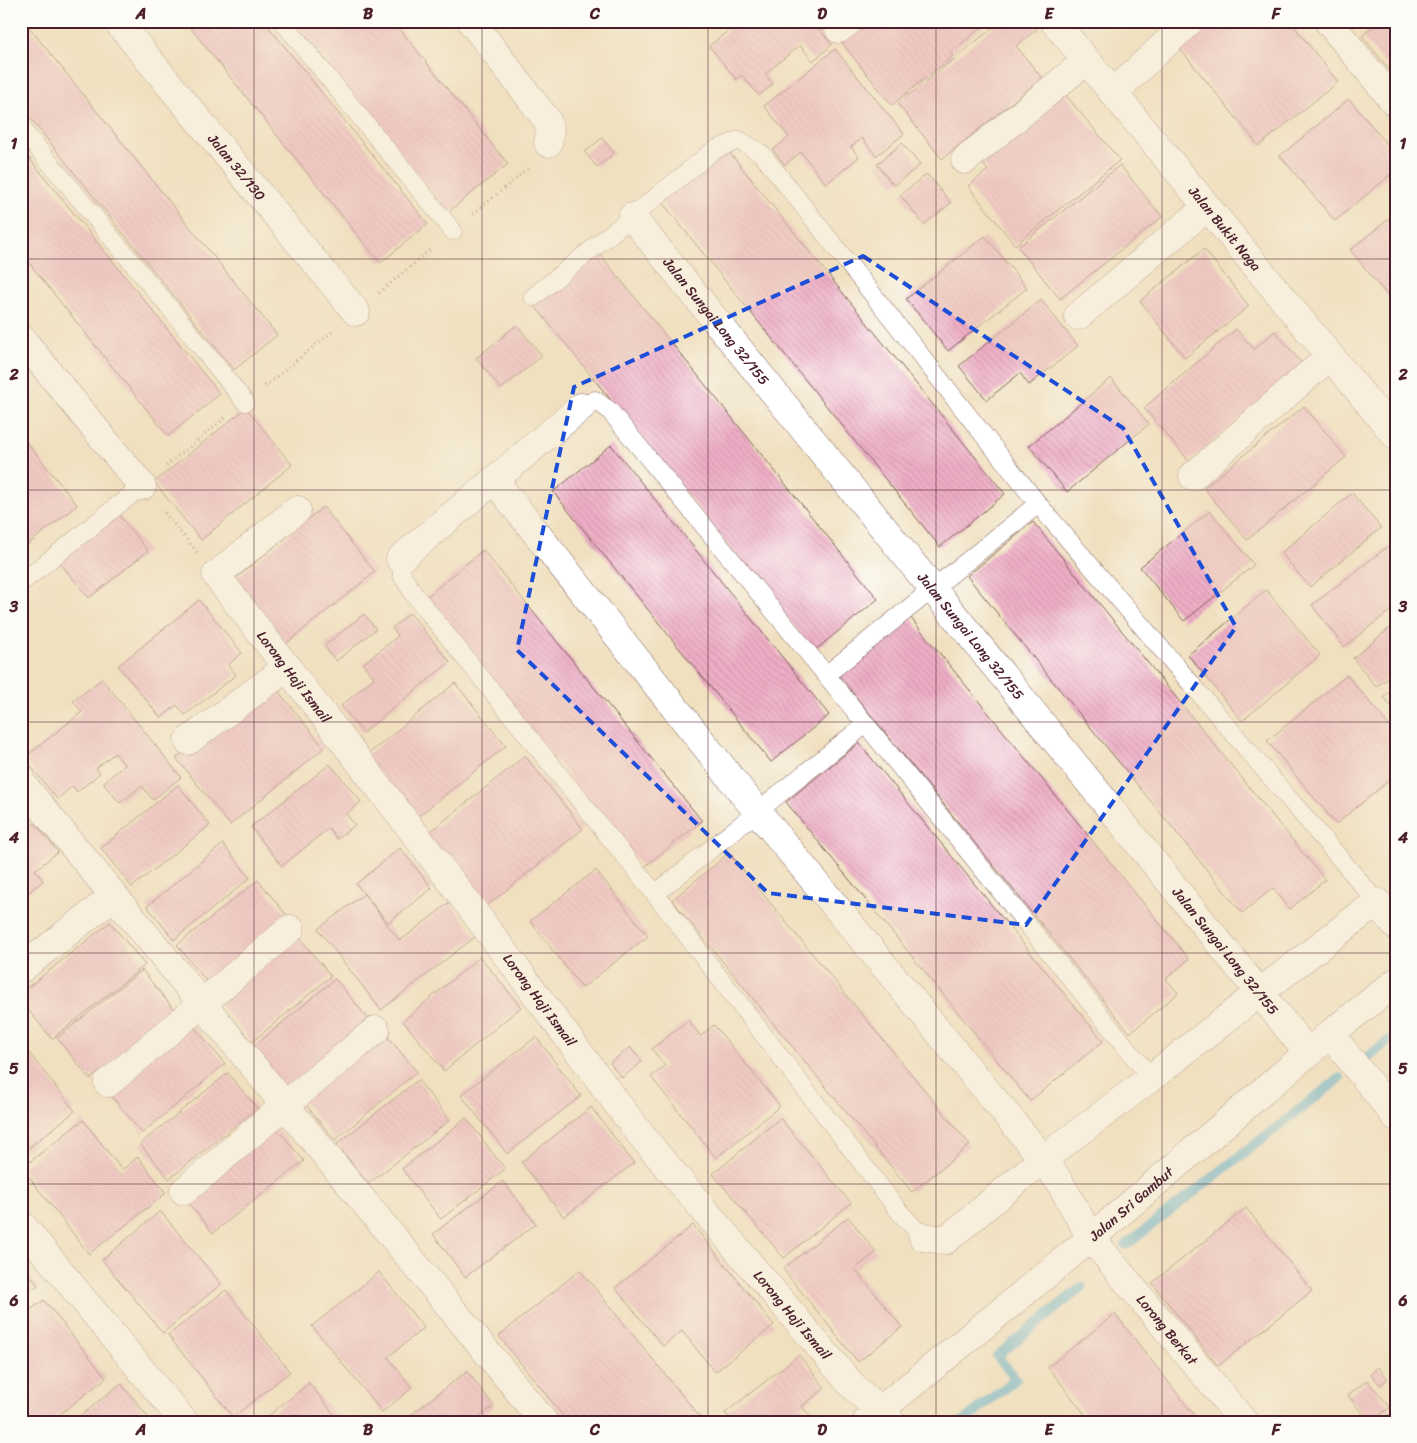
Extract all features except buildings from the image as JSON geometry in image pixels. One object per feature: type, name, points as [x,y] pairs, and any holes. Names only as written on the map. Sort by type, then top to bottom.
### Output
[{"type":"street","name":"Jalan 32/130","points":[[117,21],[356,312]]},
{"type":"street","points":[[471,21],[547,120],[550,132],[548,143]]},
{"type":"street","name":"Jalan Bukit Naga","points":[[1054,21],[1396,436]]},
{"type":"street","points":[[1113,93],[1190,21]]},
{"type":"street","points":[[1328,21],[1396,104]]},
{"type":"street","points":[[965,160],[1086,61]]},
{"type":"street","points":[[1078,316],[1207,207]]},
{"type":"street","name":"Jalan Sungai Long 32/155","points":[[632,217],[1309,1054]]},
{"type":"street","points":[[21,338],[142,486]]},
{"type":"street","points":[[1193,476],[1330,356]]},
{"type":"street","points":[[400,559],[581,407]]},
{"type":"street","name":"Lorong Berkat","points":[[494,480],[757,811],[1043,1159],[1059,1181],[1092,1238],[1244,1422]]},
{"type":"street","points":[[216,575],[297,510]]},
{"type":"street","name":"Lorong Haji Ismail","points":[[216,575],[457,889],[640,1134],[879,1418]]},
{"type":"street","points":[[188,741],[288,667]]},
{"type":"street","points":[[21,782],[544,1422]]},
{"type":"street","points":[[21,969],[114,896]]},
{"type":"street","points":[[923,1237],[946,1240],[1043,1159],[1151,1078],[1377,902],[1396,926]]},
{"type":"street","points":[[108,1083],[290,929]]},
{"type":"street","name":"Jalan Sri Gambut","points":[[879,1418],[1309,1054],[1330,1034],[1396,982]]},
{"type":"street","points":[[184,1191],[376,1030]]},
{"type":"street","points":[[1330,1034],[1396,1117]]},
{"type":"street","points":[[21,1224],[184,1422]]},
{"type":"lane","points":[[282,21],[453,231]]},
{"type":"lane","points":[[21,128],[245,402]]},
{"type":"lane","points":[[533,297],[714,150],[739,140],[762,154],[1038,504],[1377,902]]},
{"type":"lane","points":[[581,407],[595,400],[608,410],[866,724],[1151,1078]]},
{"type":"lane","points":[[24,574],[142,486]]},
{"type":"lane","points":[[826,675],[1038,504]]},
{"type":"lane","points":[[400,559],[402,575],[413,593],[654,894],[902,1214],[923,1237]]},
{"type":"lane","points":[[654,894],[866,724]]},
{"type":"path","points":[[142,486],[216,575]]},
{"type":"highlighted area","points":[[863,256],[1123,428],[1236,627],[1026,925],[768,893],[517,650],[574,387]]},
{"type":"waterway","points":[[1364,1060],[1396,1035]]},
{"type":"waterway","points":[[1126,1245],[1340,1078]]},
{"type":"waterway","points":[[962,1422],[1016,1379],[997,1356],[1082,1287]]}]
